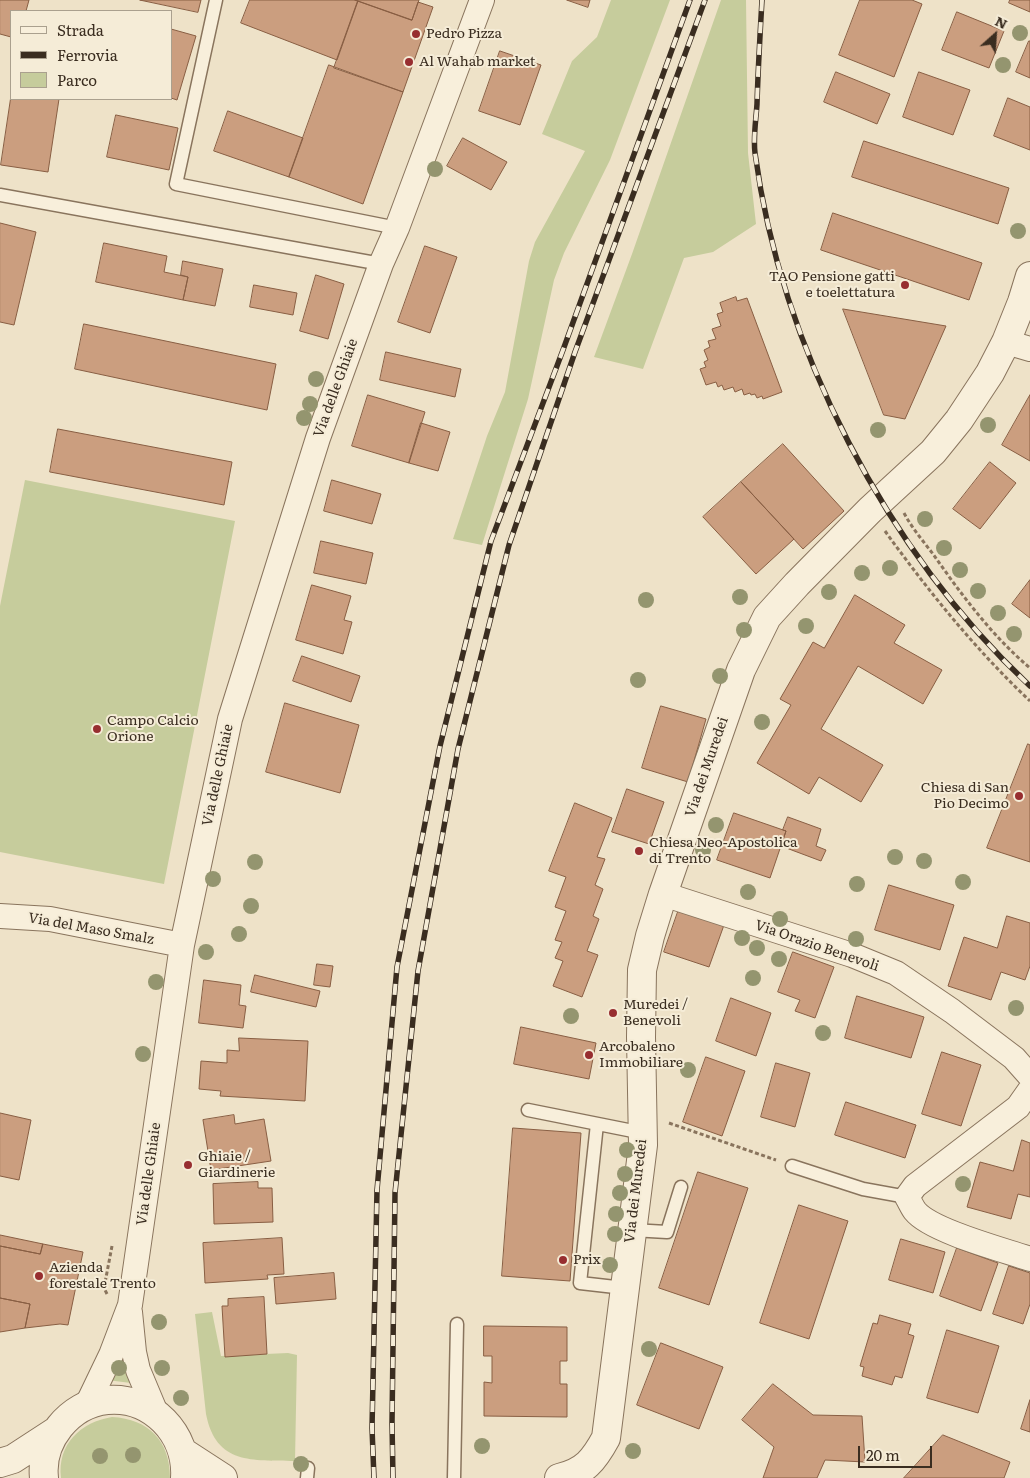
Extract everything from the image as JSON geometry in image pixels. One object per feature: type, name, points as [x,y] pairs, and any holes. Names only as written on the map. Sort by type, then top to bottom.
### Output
[{"type":"street","name":"Via delle Ghiaie","points":[[87,1406],[111,1355],[130,1305],[182,945],[230,720],[318,438],[381,264],[397,228],[482,0]]},
{"type":"street","name":"Via dei Muredei","points":[[559,1478],[570,1476],[584,1468],[595,1458],[606,1438],[643,1145],[642,970],[663,894],[741,670],[767,618],[797,584],[856,524],[933,452],[977,395],[990,373],[1018,346],[1022,302],[1030,276]]},
{"type":"street","name":"Via Orazio Benevoli","points":[[663,894],[852,955],[896,974],[952,1011],[1014,1058],[1030,1076]]},
{"type":"street","name":"Via del Maso Smalz","points":[[0,917],[50,919],[182,945]]},
{"type":"street","points":[[1030,1090],[1018,1107],[915,1186],[907,1197],[915,1212],[931,1223],[953,1233],[1030,1259]]},
{"type":"street","name":"Via delle Ghiaie","points":[[130,1305],[134,1352],[138,1370],[156,1414]]},
{"type":"street","points":[[0,1464],[13,1459],[56,1431],[70,1416],[87,1406],[106,1400],[127,1401],[142,1405],[168,1424],[177,1437],[184,1465],[223,1478]]},
{"type":"street","points":[[44,1478],[43,1469],[46,1449],[56,1431]]},
{"type":"lane","points":[[216,0],[176,184],[397,228]]},
{"type":"lane","points":[[0,195],[381,264]]},
{"type":"lane","points":[[528,1110],[643,1133]]},
{"type":"lane","points":[[597,1124],[580,1283],[624,1288]]},
{"type":"lane","points":[[792,1166],[863,1189],[907,1197]]},
{"type":"lane","points":[[632,1230],[667,1232],[681,1187]]},
{"type":"lane","points":[[454,1478],[456,1324]]},
{"type":"path","points":[[902,510],[975,610],[1030,668]]},
{"type":"path","points":[[882,527],[960,628],[1003,676],[1030,701]]},
{"type":"path","points":[[668,1122],[792,1166]]},
{"type":"green space","points":[[611,0],[670,0],[610,160],[564,253],[554,280],[528,399],[482,545],[453,539],[487,436],[505,392],[529,261],[535,242],[585,151],[542,134],[572,61],[597,37]]},
{"type":"green space","points":[[721,0],[746,0],[748,153],[756,224],[713,252],[684,258],[643,369],[594,357],[632,254]]},
{"type":"green space","name":"Campo Calcio Orione","points":[[25,480],[235,521],[164,884],[0,852],[0,606]]},
{"type":"green space","points":[[212,1312],[221,1356],[288,1353],[297,1355],[295,1461],[251,1459],[238,1456],[227,1451],[218,1443],[211,1431],[206,1414],[195,1314]]},
{"type":"green space","points":[[123,1348],[131,1383],[107,1380]]},
{"type":"green space","points":[[112,1417],[137,1422],[155,1434],[166,1453],[170,1478],[61,1478],[63,1455],[73,1437],[90,1424]]},
{"type":"building","points":[[0,0],[29,0],[26,10],[10,10],[10,37],[0,34]]},
{"type":"building","points":[[140,0],[201,0],[198,12]]},
{"type":"building","points":[[250,0],[358,1],[337,60],[241,23]]},
{"type":"building","points":[[355,0],[419,0],[412,20]]},
{"type":"building","points":[[567,0],[590,0],[588,7]]},
{"type":"building","points":[[860,0],[912,0],[922,4],[894,77],[839,55]]},
{"type":"building","points":[[1010,0],[1030,0],[1030,12],[1009,3]]},
{"type":"building","points":[[358,1],[412,20],[418,2],[433,7],[403,92],[334,68]]},
{"type":"building","points":[[957,12],[1004,31],[989,68],[942,50]]},
{"type":"building","points":[[172,29],[196,36],[177,100],[172,98]]},
{"type":"building","points":[[1030,41],[1030,78],[1016,72]]},
{"type":"building","points":[[500,51],[541,65],[520,125],[479,111]]},
{"type":"building","points":[[329,65],[403,92],[363,204],[289,177]]},
{"type":"building","points":[[836,72],[890,94],[877,124],[824,102]]},
{"type":"building","points":[[919,72],[970,90],[953,135],[903,117]]},
{"type":"building","points":[[1008,98],[1030,107],[1030,150],[994,136]]},
{"type":"building","points":[[10,100],[59,100],[48,172],[1,165]]},
{"type":"building","points":[[228,111],[303,138],[289,177],[214,151]]},
{"type":"building","points":[[116,115],[178,128],[169,170],[107,157]]},
{"type":"building","points":[[463,138],[507,162],[491,190],[447,166]]},
{"type":"building","points":[[864,141],[1009,188],[998,224],[852,177]]},
{"type":"building","points":[[833,213],[982,263],[969,300],[821,250]]},
{"type":"building","points":[[0,223],[36,232],[14,325],[0,322]]},
{"type":"building","points":[[104,243],[167,256],[164,272],[188,277],[183,300],[96,282]]},
{"type":"building","points":[[425,246],[457,257],[430,333],[398,322]]},
{"type":"building","points":[[183,261],[223,269],[215,306],[183,300],[188,277],[181,275]]},
{"type":"building","points":[[316,275],[344,284],[328,339],[300,331]]},
{"type":"building","points":[[254,285],[297,293],[293,315],[250,307]]},
{"type":"building","points":[[736,297],[737,301],[747,298],[782,392],[763,399],[762,396],[757,398],[755,394],[744,395],[742,389],[735,392],[733,387],[724,390],[722,385],[718,387],[716,382],[706,385],[700,369],[706,367],[704,362],[708,360],[704,350],[710,347],[708,341],[716,339],[712,329],[721,326],[717,314],[723,312],[720,303]]},
{"type":"building","points":[[843,309],[946,326],[905,419],[884,415]]},
{"type":"building","points":[[84,324],[276,364],[267,410],[75,369]]},
{"type":"building","points":[[386,352],[461,369],[455,397],[380,380]]},
{"type":"building","points":[[368,395],[425,412],[409,463],[352,446]]},
{"type":"building","points":[[1030,395],[1030,461],[1002,445]]},
{"type":"building","points":[[421,423],[450,432],[438,471],[409,463]]},
{"type":"building","points":[[58,429],[232,462],[224,505],[50,472]]},
{"type":"building","points":[[783,444],[844,511],[803,549],[741,482]]},
{"type":"building","points":[[990,462],[1016,483],[980,529],[953,509]]},
{"type":"building","points":[[332,480],[381,494],[372,524],[324,511]]},
{"type":"building","points":[[741,482],[794,539],[756,574],[703,517]]},
{"type":"building","points":[[321,541],[373,553],[366,584],[314,573]]},
{"type":"building","points":[[1030,580],[1030,618],[1012,604]]},
{"type":"building","points":[[312,585],[351,596],[344,620],[352,622],[343,654],[296,640]]},
{"type":"building","points":[[855,595],[905,625],[894,643],[942,670],[923,704],[858,666],[821,729],[883,765],[861,802],[819,777],[809,794],[757,763],[791,705],[780,699],[813,642],[824,648]]},
{"type":"building","points":[[302,656],[360,676],[351,702],[293,681]]},
{"type":"building","points":[[285,703],[359,725],[340,793],[266,772]]},
{"type":"building","points":[[661,706],[706,719],[688,782],[642,768]]},
{"type":"building","name":"Chiesa di San Pio Decimo","points":[[1028,744],[1030,745],[1030,862],[987,848]]},
{"type":"building","points":[[627,789],[664,802],[649,844],[612,832]]},
{"type":"building","points":[[575,803],[612,818],[597,857],[605,859],[595,885],[603,889],[593,916],[599,919],[587,951],[598,955],[582,997],[553,986],[563,961],[555,958],[562,942],[555,940],[566,911],[555,907],[566,877],[549,871]]},
{"type":"building","points":[[734,813],[786,831],[770,878],[717,860]]},
{"type":"building","points":[[788,817],[821,829],[816,846],[826,850],[821,861],[781,846],[786,831],[783,830]]},
{"type":"building","points":[[889,885],[954,905],[940,950],[875,930]]},
{"type":"building","points":[[679,909],[724,925],[709,967],[664,952]]},
{"type":"building","points":[[1007,916],[1030,923],[1030,966],[1025,980],[1001,972],[991,1000],[948,986],[964,937],[997,948]]},
{"type":"building","points":[[793,952],[834,967],[815,1018],[795,1011],[800,1000],[778,992]]},
{"type":"building","points":[[317,964],[333,966],[330,987],[314,985]]},
{"type":"building","points":[[255,975],[320,991],[316,1007],[251,992]]},
{"type":"building","points":[[204,980],[241,985],[239,1005],[246,1006],[243,1028],[199,1023]]},
{"type":"building","points":[[857,996],[924,1017],[911,1058],[845,1038]]},
{"type":"building","points":[[731,998],[771,1013],[756,1056],[716,1041]]},
{"type":"building","points":[[521,1027],[596,1043],[589,1079],[514,1064]]},
{"type":"building","points":[[239,1038],[308,1041],[305,1101],[220,1096],[221,1091],[199,1089],[201,1061],[227,1063],[227,1050],[239,1051]]},
{"type":"building","points":[[942,1052],[981,1065],[961,1126],[922,1114]]},
{"type":"building","points":[[706,1057],[745,1071],[722,1136],[683,1122]]},
{"type":"building","points":[[776,1063],[810,1073],[795,1127],[761,1117]]},
{"type":"building","points":[[846,1102],[916,1125],[905,1158],[835,1135]]},
{"type":"building","points":[[0,1113],[31,1120],[19,1180],[0,1176]]},
{"type":"building","points":[[234,1115],[235,1124],[264,1119],[271,1161],[211,1170],[203,1120]]},
{"type":"building","points":[[513,1128],[581,1133],[570,1281],[502,1276]]},
{"type":"building","points":[[1022,1140],[1030,1143],[1030,1197],[1018,1194],[1011,1219],[967,1207],[980,1162],[1013,1171]]},
{"type":"building","points":[[698,1172],[748,1188],[709,1305],[659,1288]]},
{"type":"building","points":[[258,1182],[258,1188],[272,1188],[273,1222],[214,1224],[213,1184]]},
{"type":"building","points":[[799,1205],[848,1221],[809,1339],[760,1323]]},
{"type":"building","points":[[0,1235],[43,1244],[40,1254],[0,1246]]},
{"type":"building","points":[[282,1238],[284,1274],[267,1275],[268,1279],[205,1283],[203,1243]]},
{"type":"building","points":[[901,1239],[945,1252],[933,1293],[889,1280]]},
{"type":"building","name":"Azienda forestale Trento","points":[[43,1244],[83,1252],[68,1325],[60,1324],[25,1328],[30,1304],[0,1298],[0,1246],[40,1254]]},
{"type":"building","points":[[957,1248],[998,1263],[981,1311],[940,1296]]},
{"type":"building","points":[[1009,1266],[1030,1273],[1030,1304],[1023,1324],[993,1314]]},
{"type":"building","points":[[334,1273],[336,1299],[276,1304],[274,1278]]},
{"type":"building","points":[[264,1297],[267,1354],[225,1357],[222,1306],[228,1306],[228,1299]]},
{"type":"building","points":[[0,1298],[30,1304],[25,1328],[0,1332]]},
{"type":"building","points":[[880,1315],[911,1324],[908,1334],[914,1336],[902,1378],[895,1376],[892,1385],[862,1376],[864,1367],[860,1366],[873,1323],[877,1324]]},
{"type":"building","points":[[484,1326],[567,1327],[567,1361],[560,1361],[560,1384],[567,1384],[567,1417],[484,1416],[484,1382],[492,1383],[492,1356],[484,1356]]},
{"type":"building","points":[[947,1330],[999,1346],[978,1413],[927,1398]]},
{"type":"building","points":[[661,1343],[723,1367],[699,1429],[637,1405]]},
{"type":"building","points":[[773,1384],[813,1415],[862,1416],[865,1462],[825,1460],[817,1478],[763,1478],[774,1447],[742,1420]]},
{"type":"building","points":[[1030,1400],[1030,1432],[1021,1429]]},
{"type":"building","points":[[943,1435],[1010,1462],[1004,1478],[904,1478]]},
{"type":"railway","points":[[374,1478],[372,1428],[377,1190],[397,967],[440,746],[491,541],[563,350],[690,0]]},
{"type":"railway","points":[[393,1478],[395,1193],[418,971],[458,749],[509,545],[575,352],[705,0]]},
{"type":"railway","points":[[762,0],[754,135],[755,153],[768,226],[789,300],[816,372],[849,442],[887,510],[930,574],[978,633],[1030,686]]},
{"type":"place","name":"Pedro Pizza","points":[[416,34]]},
{"type":"place","name":"Al Wahab market","points":[[409,62]]},
{"type":"place","name":"TAO Pensione gatti e toelettatura","points":[[905,285]]},
{"type":"place","name":"Campo Calcio Orione","points":[[97,729]]},
{"type":"place","name":"Chiesa di San Pio Decimo","points":[[1019,796]]},
{"type":"place","name":"Chiesa Neo-Apostolica di Trento","points":[[639,851]]},
{"type":"place","name":"Muredei / Benevoli","points":[[613,1013]]},
{"type":"place","name":"Arcobaleno Immobiliare","points":[[589,1055]]},
{"type":"place","name":"Ghiaie / Giardinerie","points":[[188,1165]]},
{"type":"place","name":"Prix","points":[[563,1260]]},
{"type":"place","name":"Azienda forestale Trento","points":[[39,1276]]}]
